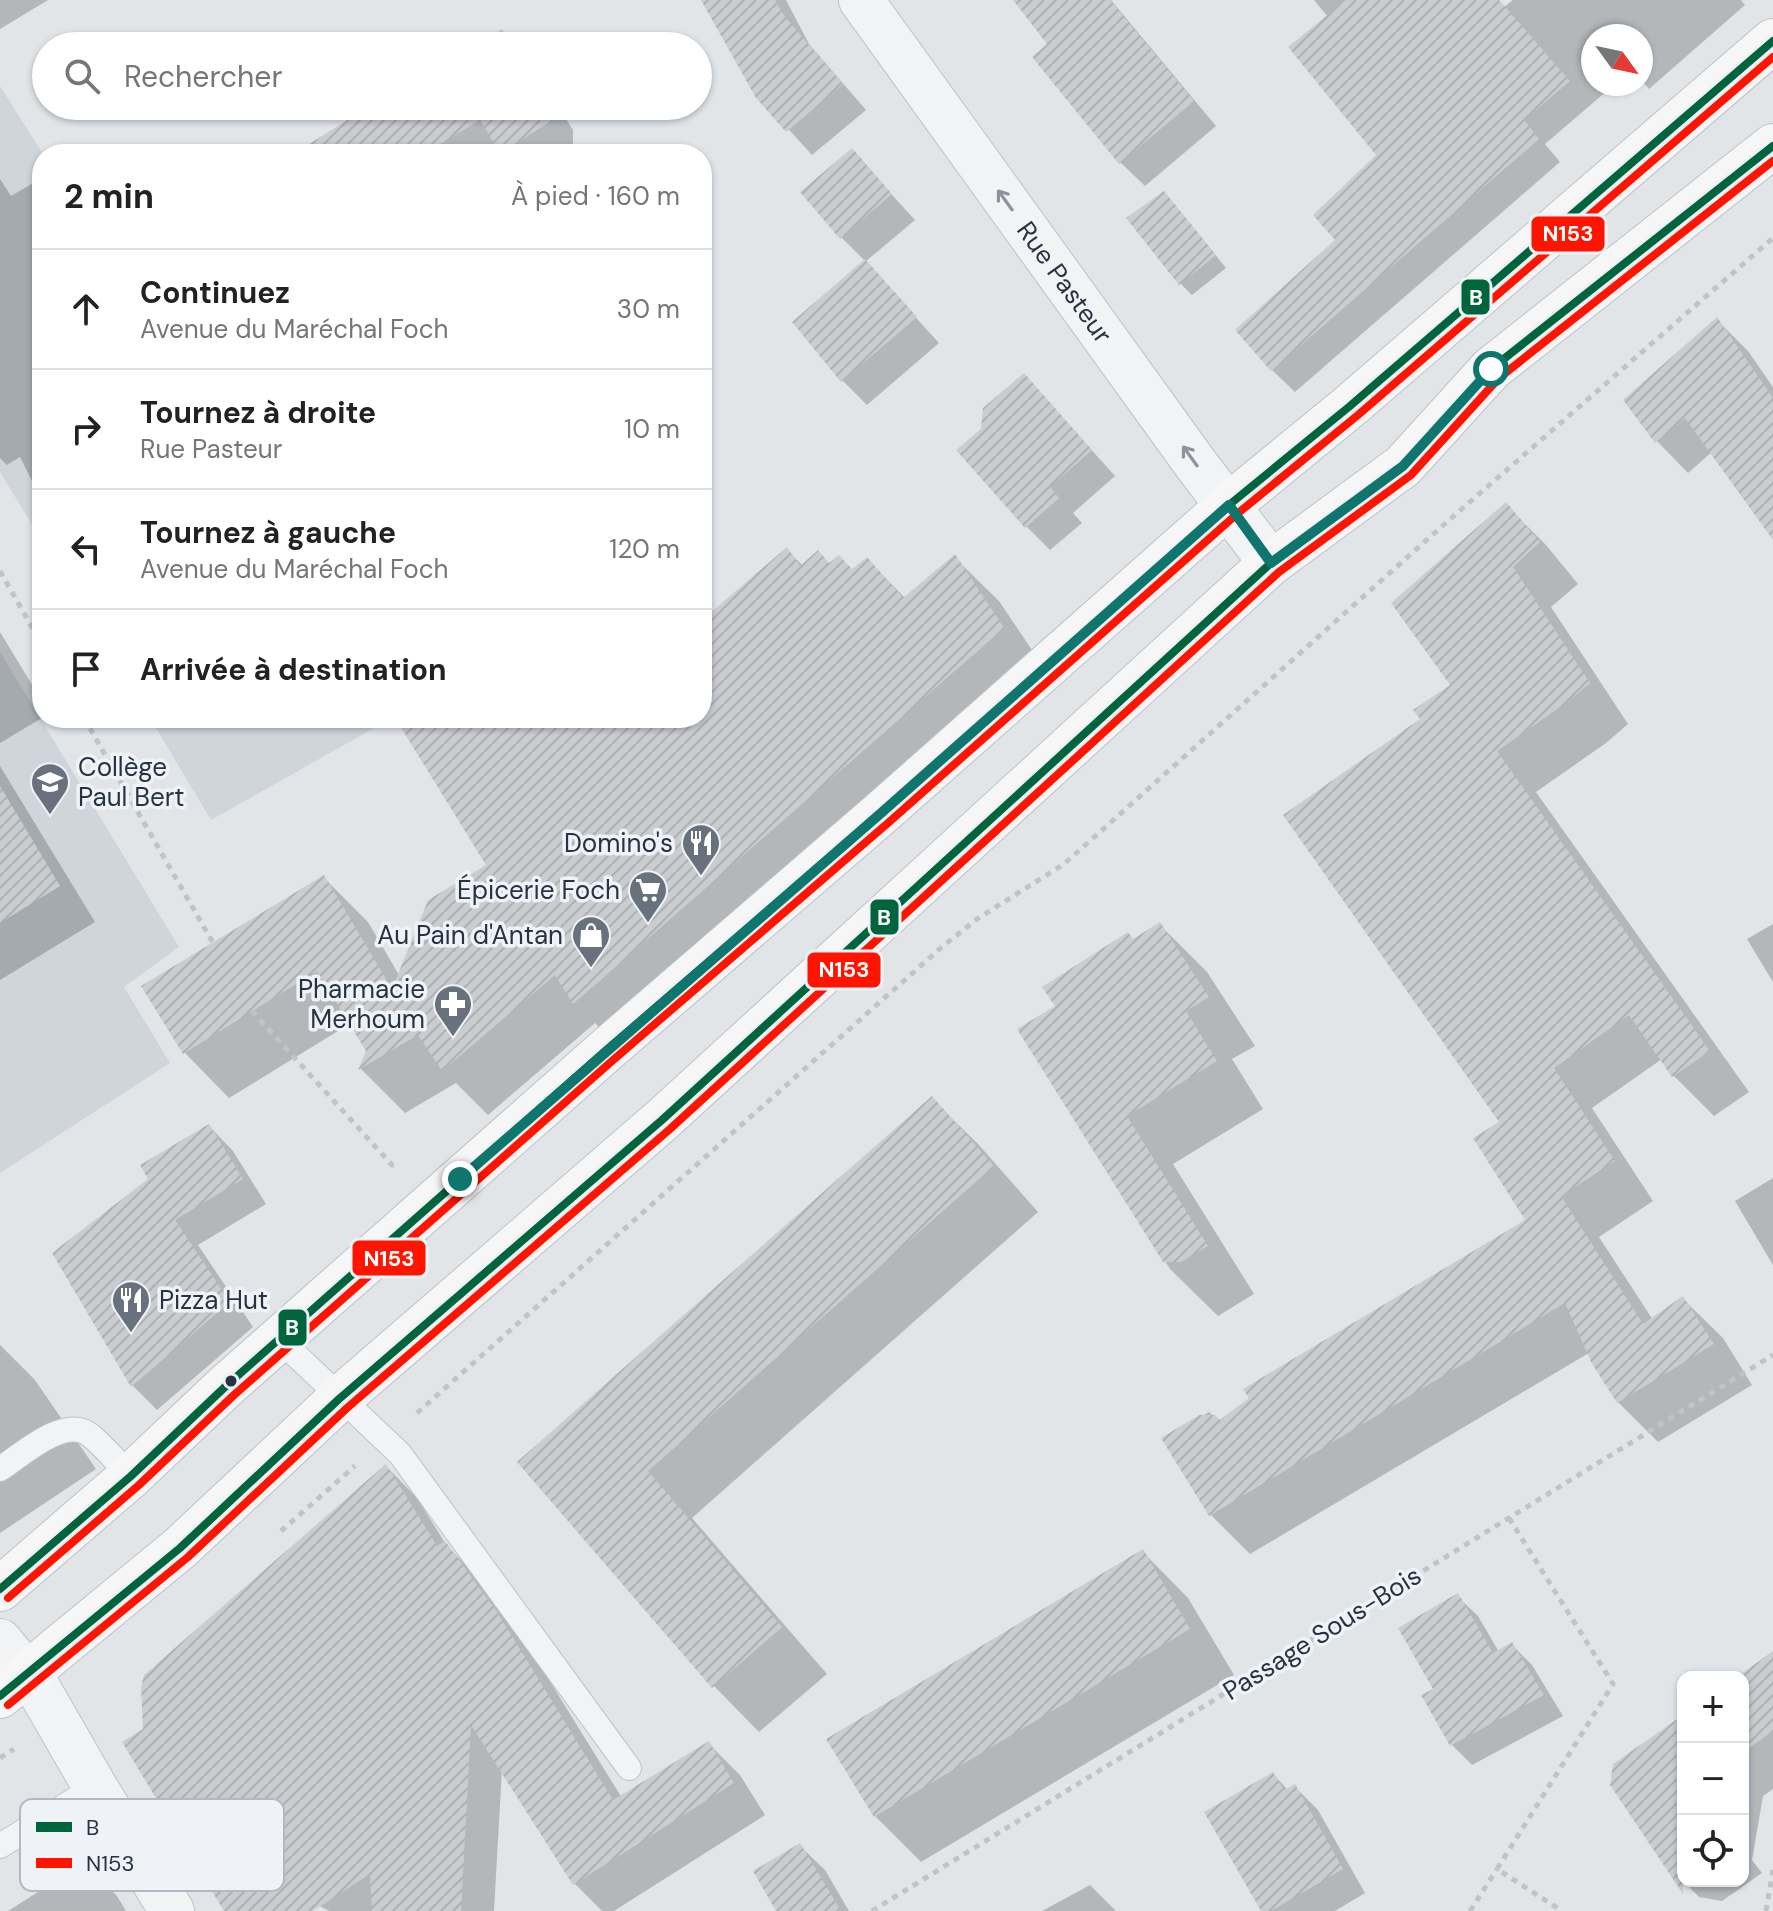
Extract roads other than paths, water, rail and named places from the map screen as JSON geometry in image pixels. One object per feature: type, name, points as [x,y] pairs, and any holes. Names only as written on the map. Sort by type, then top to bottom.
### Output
[{"type":"main road","points":[[0,1589],[131,1476],[226,1386],[592,1062],[880,814],[1229,505],[1350,406],[1773,41]]},
{"type":"main road","points":[[14,1685],[180,1548],[339,1399],[662,1120],[1271,563],[1403,466],[1491,369],[1773,146]]},
{"type":"street","name":"Rue Pasteur","points":[[861,0],[1271,563]]},
{"type":"street","points":[[0,1641],[14,1685],[56,1718],[102,1799]]},
{"type":"street","points":[[160,1891],[172,1911]]},
{"type":"lane","points":[[280,1340],[339,1399],[387,1439],[629,1768]]},
{"type":"lane","points":[[0,1469],[56,1432],[72,1428],[88,1433],[131,1476]]},
{"type":"lane","points":[[76,1799],[95,1787]]},
{"type":"lane","points":[[0,1846],[20,1834]]},
{"type":"place","name":"Collège Paul Bert","points":[[50,816]]},
{"type":"place","name":"Domino's","points":[[701,877]]},
{"type":"place","name":"Épicerie Foch","points":[[648,924]]},
{"type":"place","name":"Au Pain d'Antan","points":[[591,969]]},
{"type":"place","name":"Pharmacie Merhoum","points":[[453,1038]]},
{"type":"place","name":"Pizza Hut","points":[[131,1334]]}]
